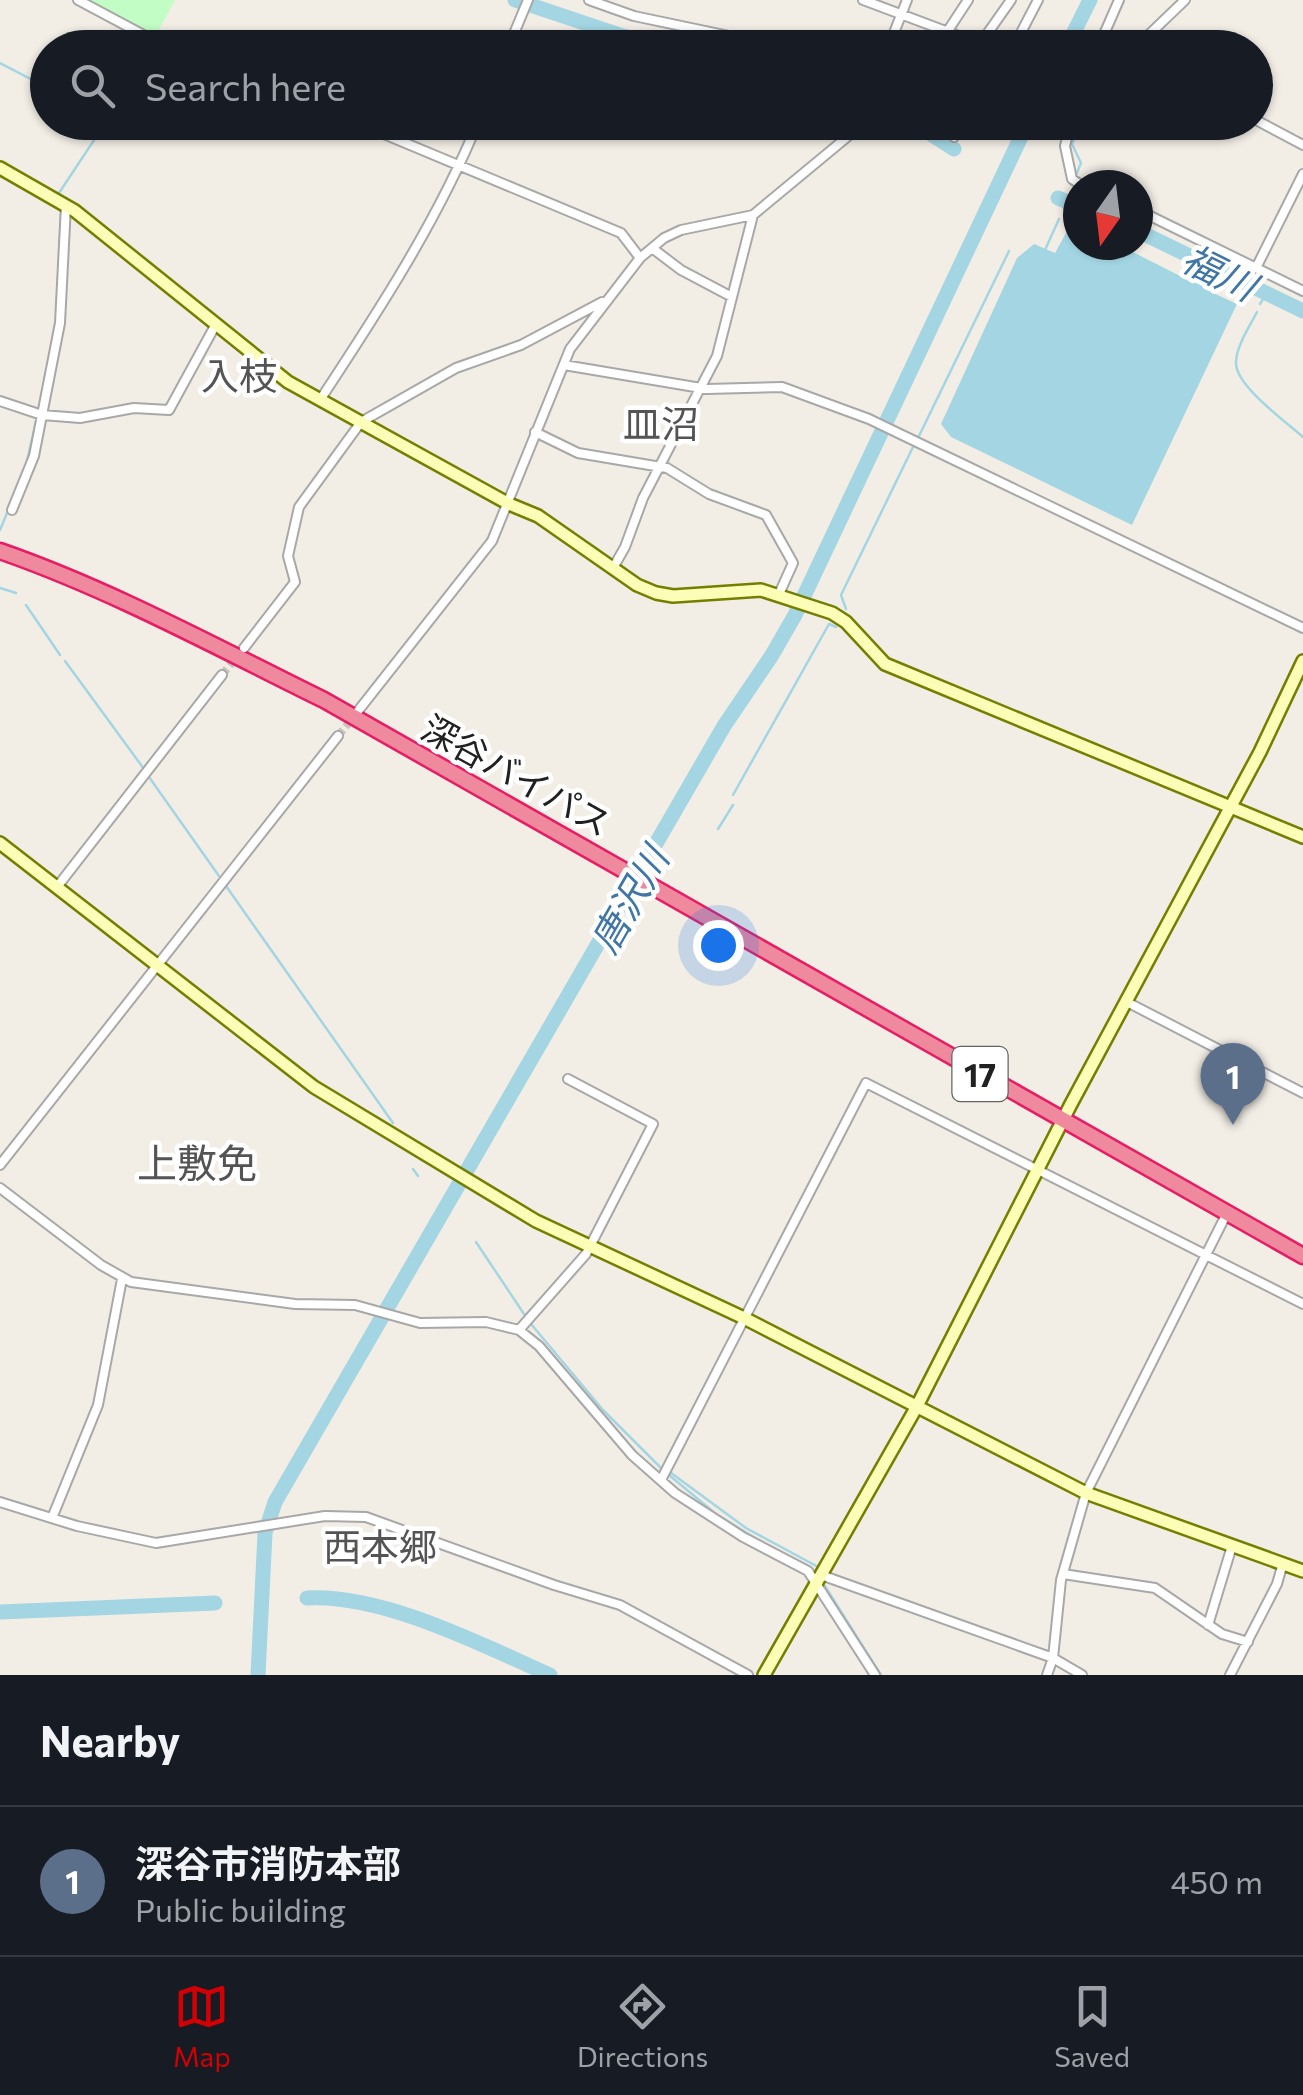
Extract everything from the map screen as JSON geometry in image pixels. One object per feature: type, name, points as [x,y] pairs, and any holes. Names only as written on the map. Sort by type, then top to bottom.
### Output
[{"type":"highway","name":"深谷バイパス","points":[[0,551],[56,572],[324,700],[1303,1256]]},
{"type":"street","points":[[78,0],[134,30]]},
{"type":"street","points":[[515,30],[528,0]]},
{"type":"street","points":[[589,0],[634,16],[700,30]]},
{"type":"street","points":[[864,0],[941,30]]},
{"type":"street","points":[[895,30],[907,0]]},
{"type":"street","points":[[947,30],[968,0]]},
{"type":"street","points":[[990,30],[1010,0]]},
{"type":"street","points":[[1022,30],[1038,0]]},
{"type":"street","points":[[1105,30],[1118,0]]},
{"type":"street","points":[[1154,30],[1185,0]]},
{"type":"street","points":[[1273,129],[1303,145]]},
{"type":"street","points":[[399,140],[621,233],[640,258]]},
{"type":"street","points":[[320,400],[364,333],[470,140]]},
{"type":"street","points":[[358,711],[492,540],[570,349],[640,258],[681,230],[753,214],[843,140]]},
{"type":"street","points":[[1066,140],[1070,170]]},
{"type":"street","points":[[0,168],[66,206],[288,382],[509,504],[538,516],[637,585],[664,595],[753,590],[781,594],[846,622],[885,664],[1303,837]]},
{"type":"street","points":[[1256,268],[1303,174]]},
{"type":"street","points":[[12,510],[34,456],[60,323],[66,206]]},
{"type":"street","points":[[613,568],[640,504],[717,356],[753,214]]},
{"type":"street","points":[[1153,217],[1303,291]]},
{"type":"street","points":[[652,248],[681,270],[732,298]]},
{"type":"street","points":[[244,648],[295,582],[288,556],[299,506],[361,422],[456,368],[521,345],[606,298]]},
{"type":"street","points":[[0,401],[42,414],[88,418],[134,408],[169,410],[216,324]]},
{"type":"street","points":[[564,365],[701,388],[782,387],[869,419],[1303,628]]},
{"type":"street","points":[[535,432],[578,454],[660,466],[709,494],[770,520],[793,563],[781,594]]},
{"type":"street","points":[[764,1675],[916,1408],[1303,661]]},
{"type":"street","points":[[57,887],[222,674]]},
{"type":"street","points":[[0,1165],[338,736]]},
{"type":"street","points":[[0,843],[314,1088],[488,1192],[590,1247],[744,1318],[1086,1494],[1303,1571]]},
{"type":"street","points":[[1125,1000],[1303,1093]]},
{"type":"street","points":[[518,1330],[590,1247],[653,1124],[568,1079]]},
{"type":"street","points":[[661,1480],[866,1083],[1303,1304]]},
{"type":"street","points":[[0,1188],[122,1279],[294,1304],[368,1308],[428,1324],[486,1322],[518,1330],[539,1346],[632,1455],[698,1510],[819,1579],[1053,1658],[1082,1675]]},
{"type":"street","points":[[1047,1675],[1053,1658],[1063,1574],[1086,1494],[1227,1213]]},
{"type":"street","points":[[52,1518],[98,1406],[122,1279]]},
{"type":"street","points":[[0,1502],[102,1532],[156,1543],[341,1515],[366,1517],[554,1585],[620,1604],[748,1675]]},
{"type":"street","points":[[1208,1624],[1232,1546]]},
{"type":"street","points":[[1230,1675],[1277,1584],[1283,1563]]},
{"type":"street","points":[[1063,1574],[1155,1588],[1222,1634],[1248,1642]]},
{"type":"street","points":[[819,1579],[874,1675]]},
{"type":"green space","points":[[85,0],[175,0],[159,30],[142,30]]},
{"type":"water","points":[[1063,238],[1063,260],[1149,260],[1194,283],[1199,273],[1213,280],[1209,291],[1237,304],[1132,525],[951,437],[941,424],[1017,258],[1034,244],[1055,253]]},
{"type":"waterway","name":"福川","points":[[515,0],[605,30]]},
{"type":"waterway","name":"唐沢川","points":[[1075,30],[1090,0]]},
{"type":"waterway","points":[[0,63],[30,79]]},
{"type":"waterway","points":[[59,193],[94,140]]},
{"type":"waterway","name":"福川","points":[[940,140],[954,149]]},
{"type":"waterway","name":"唐沢川","points":[[258,1675],[265,1533],[275,1502],[724,726],[795,615],[1019,140]]},
{"type":"waterway","points":[[1074,140],[1081,163],[1078,170]]},
{"type":"waterway","name":"福川","points":[[1058,198],[1063,200]]},
{"type":"waterway","points":[[39,410],[56,320],[61,214]]},
{"type":"waterway","points":[[1045,250],[1059,219]]},
{"type":"waterway","name":"福川","points":[[1153,238],[1303,311]]},
{"type":"waterway","points":[[919,436],[1009,251]]},
{"type":"waterway","points":[[1205,279],[1211,267]]},
{"type":"waterway","points":[[1260,304],[1266,294]]},
{"type":"waterway","points":[[1257,312],[1238,350],[1238,372],[1263,403],[1303,437]]},
{"type":"waterway","points":[[0,530],[25,469],[37,418]]},
{"type":"waterway","points":[[846,609],[841,595],[913,447]]},
{"type":"waterway","points":[[0,588],[16,593]]},
{"type":"waterway","points":[[26,605],[60,655]]},
{"type":"waterway","points":[[733,795],[829,624],[836,627]]},
{"type":"waterway","points":[[65,661],[144,769]]},
{"type":"waterway","points":[[149,777],[219,876]]},
{"type":"waterway","points":[[718,829],[733,805]]},
{"type":"waterway","points":[[226,886],[393,1123]]},
{"type":"waterway","points":[[413,1169],[418,1176]]},
{"type":"waterway","points":[[476,1242],[526,1317]]},
{"type":"waterway","points":[[531,1324],[603,1410],[663,1470]]},
{"type":"waterway","points":[[667,1470],[746,1528],[820,1568]]},
{"type":"waterway","points":[[669,1475],[716,1514],[763,1543]]},
{"type":"waterway","points":[[779,1552],[815,1573]]},
{"type":"waterway","points":[[823,1583],[881,1675]]},
{"type":"waterway","points":[[307,1598],[336,1599],[399,1612],[550,1675]]},
{"type":"waterway","points":[[0,1612],[215,1603]]},
{"type":"tunnel","points":[[222,675],[238,655]]},
{"type":"tunnel","points":[[338,736],[354,716]]},
{"type":"place","name":"深谷市消防本部","points":[[1233,1125]]},
{"type":"district","name":"入枝","points":[[239,374]]},
{"type":"district","name":"皿沼","points":[[661,422]]},
{"type":"district","name":"上敷免","points":[[197,1161]]},
{"type":"district","name":"西本郷","points":[[380,1545]]}]
